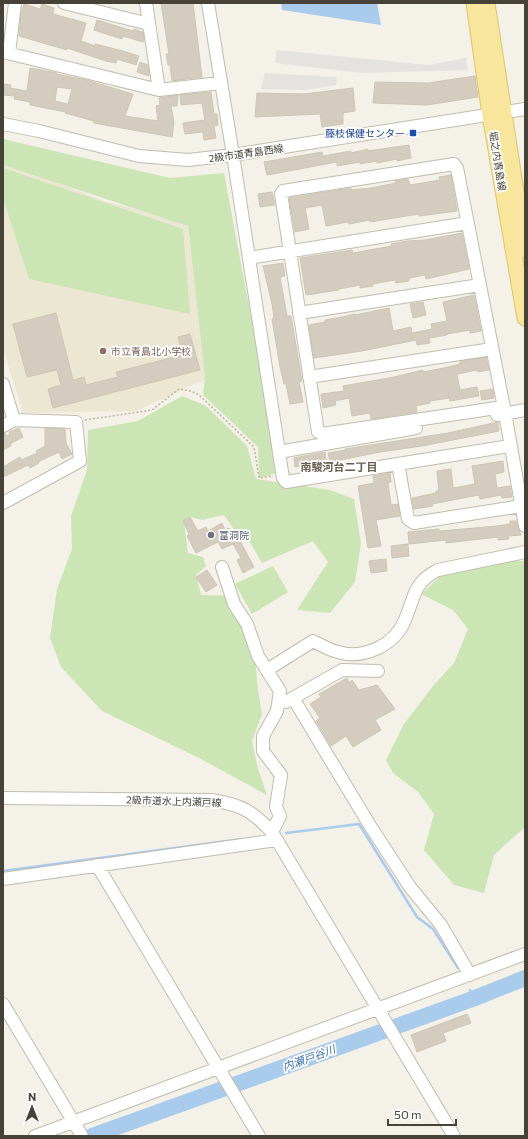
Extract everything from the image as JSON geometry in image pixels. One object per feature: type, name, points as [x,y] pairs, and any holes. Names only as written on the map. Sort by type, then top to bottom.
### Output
[{"type":"main road","name":"堀之内青島線","points":[[474,3],[525,250]]},
{"type":"main road","name":"堀之内青島線","points":[[487,3],[497,114],[525,318]]},
{"type":"street","points":[[15,3],[6,52],[159,90],[220,83]]},
{"type":"street","points":[[64,3],[149,24]]},
{"type":"street","points":[[146,3],[159,90]]},
{"type":"street","points":[[208,3],[279,452],[283,475],[286,482],[510,446]]},
{"type":"street","name":"2級市道青島西線","points":[[3,124],[40,131],[139,156],[188,160],[233,155],[525,109]]},
{"type":"street","points":[[525,410],[504,410],[322,434],[318,432],[280,194],[283,192],[306,188],[454,164],[457,168],[504,410],[525,526]]},
{"type":"street","points":[[249,258],[468,223]]},
{"type":"street","points":[[299,313],[480,285]]},
{"type":"street","points":[[309,378],[492,349]]},
{"type":"street","points":[[3,384],[8,423],[76,422],[80,461],[3,503]]},
{"type":"street","points":[[279,452],[504,410]]},
{"type":"street","points":[[398,464],[408,519],[414,523],[521,506]]},
{"type":"street","points":[[267,670],[313,641],[339,653],[368,653],[382,646],[396,635],[404,622],[413,594],[420,583],[428,575],[438,570],[525,552]]},
{"type":"street","points":[[3,879],[275,836],[280,816],[276,807],[281,774],[263,751],[263,736],[277,711],[280,691],[258,656],[247,624],[234,604],[222,567]]},
{"type":"street","points":[[278,706],[342,670],[378,671]]},
{"type":"street","points":[[293,698],[369,824],[410,887],[441,925],[470,975]]},
{"type":"street","name":"2級市道水上内瀬戸線","points":[[3,798],[212,800],[230,803],[257,816],[275,836],[454,1136]]},
{"type":"street","points":[[97,865],[259,1136]]},
{"type":"street","points":[[35,1136],[378,1008],[524,956]]},
{"type":"street","points":[[3,1004],[82,1136]]},
{"type":"path","points":[[76,422],[152,410],[179,389],[192,391],[254,447],[259,478],[283,475]]},
{"type":"shaded area","points":[[276,50],[429,65],[466,58],[468,70],[362,73],[275,63]]},
{"type":"shaded area","points":[[265,73],[337,77],[336,85],[305,90],[261,89]]},
{"type":"shaded area","points":[[3,161],[104,201],[187,222],[206,379],[136,411],[23,413],[3,348]]},
{"type":"green space","points":[[3,139],[170,178],[224,173],[280,472],[259,478],[258,447],[203,395],[205,376],[188,226],[3,165]]},
{"type":"green space","points":[[3,168],[183,229],[190,314],[29,279],[3,198]]},
{"type":"green space","points":[[182,396],[205,405],[247,446],[256,479],[330,490],[354,499],[361,544],[355,582],[330,613],[297,610],[328,562],[313,541],[262,563],[247,537],[237,534],[224,515],[202,520],[191,517],[184,522],[188,553],[203,557],[206,566],[196,575],[201,595],[234,596],[252,625],[258,691],[262,714],[252,741],[258,769],[267,795],[199,758],[102,711],[61,667],[50,638],[57,589],[72,549],[71,516],[87,470],[88,430],[138,421]]},
{"type":"green space","points":[[514,561],[525,561],[525,827],[494,855],[484,893],[454,885],[424,850],[434,814],[418,792],[393,773],[386,760],[404,724],[433,686],[454,663],[468,629],[453,610],[421,594],[443,574]]},
{"type":"green space","points":[[273,566],[288,592],[252,614],[235,584]]},
{"type":"water","points":[[281,3],[377,3],[381,25],[282,10]]},
{"type":"building","points":[[161,3],[193,3],[202,77],[172,81],[170,65],[168,65],[166,54],[169,54]]},
{"type":"building","points":[[24,4],[40,9],[42,4],[54,8],[53,14],[86,23],[81,41],[95,46],[95,44],[139,56],[136,65],[117,59],[116,63],[106,61],[67,48],[67,50],[19,36],[21,14]]},
{"type":"building","points":[[97,20],[133,31],[134,29],[143,32],[143,42],[123,36],[122,39],[94,30]]},
{"type":"building","points":[[140,62],[148,65],[149,76],[137,72]]},
{"type":"building","points":[[30,68],[57,73],[56,74],[86,80],[133,94],[125,116],[158,121],[156,106],[160,105],[159,98],[178,95],[177,106],[171,106],[174,123],[172,137],[94,123],[94,121],[65,113],[66,112],[30,105],[30,102],[14,99],[15,96],[3,95],[3,84],[11,85],[10,88],[27,91]],"holes":[[[57,87],[72,89],[68,104],[55,101]]]},
{"type":"building","points":[[475,76],[478,97],[427,105],[373,103],[375,82],[428,83]]},
{"type":"building","points":[[353,88],[355,111],[343,113],[343,124],[322,127],[320,114],[255,117],[257,93],[304,94]]},
{"type":"building","points":[[211,92],[214,114],[217,114],[218,125],[214,126],[216,138],[204,140],[203,132],[185,134],[183,123],[205,120],[202,103],[181,105],[180,95]]},
{"type":"building","points":[[409,145],[411,158],[397,161],[397,159],[377,163],[377,161],[360,164],[360,162],[337,166],[337,162],[267,175],[264,162],[322,152],[323,156],[351,151],[351,153],[368,149],[368,151]]},
{"type":"building","points":[[451,175],[457,211],[419,216],[419,214],[370,222],[370,220],[349,224],[348,222],[326,226],[322,205],[305,208],[309,229],[295,232],[289,198],[351,188],[352,190],[371,188],[408,179],[410,185],[440,180],[439,177]]},
{"type":"building","points":[[272,192],[275,205],[260,207],[258,194]]},
{"type":"building","points":[[462,233],[469,269],[426,279],[425,275],[409,278],[409,281],[396,283],[395,280],[373,284],[373,286],[360,288],[360,285],[306,295],[300,258],[352,250],[353,253],[392,246],[391,244],[407,241],[425,240]]},
{"type":"building","points":[[283,263],[285,276],[280,277],[287,316],[291,316],[302,381],[299,382],[303,402],[290,404],[286,384],[284,384],[280,367],[272,319],[274,318],[272,304],[263,266]]},
{"type":"building","points":[[474,295],[481,331],[470,333],[470,330],[429,338],[430,343],[417,345],[416,340],[362,351],[314,358],[309,325],[325,322],[325,320],[389,308],[393,331],[411,327],[412,333],[432,329],[431,324],[447,321],[443,302]]},
{"type":"building","points":[[423,302],[426,315],[413,318],[410,304]]},
{"type":"building","points":[[56,313],[73,380],[84,377],[86,385],[118,377],[116,372],[182,355],[178,337],[190,334],[200,370],[53,408],[48,389],[61,385],[57,370],[27,377],[13,324]]},
{"type":"building","points":[[486,357],[489,370],[478,372],[477,370],[457,374],[460,390],[477,387],[479,396],[450,401],[449,398],[430,401],[430,403],[416,406],[417,412],[371,419],[370,413],[352,416],[349,398],[335,401],[336,405],[323,408],[321,394],[344,391],[343,386],[423,370],[423,372],[444,368],[460,364],[460,361]]},
{"type":"building","points":[[493,389],[494,398],[482,400],[480,391]]},
{"type":"building","points":[[498,422],[499,431],[422,446],[380,452],[330,462],[328,453],[448,433]]},
{"type":"building","points":[[19,428],[23,437],[10,444],[11,446],[3,450],[3,433],[7,436],[10,434],[9,432]]},
{"type":"building","points":[[45,428],[65,429],[66,443],[72,454],[62,459],[59,452],[38,462],[39,463],[30,468],[28,465],[3,477],[3,467],[20,457],[21,460],[37,453],[36,451],[45,446]]},
{"type":"building","points":[[325,452],[326,460],[295,467],[294,458]]},
{"type":"building","points":[[503,461],[504,472],[495,474],[497,488],[510,486],[512,497],[502,498],[501,495],[480,499],[479,495],[414,509],[412,498],[439,491],[437,471],[451,469],[453,488],[475,484],[472,466]]},
{"type":"building","points":[[390,473],[391,482],[388,483],[391,505],[398,504],[400,516],[376,520],[381,546],[368,548],[358,486],[374,483],[373,476]]},
{"type":"building","name":"富洞院","points":[[190,517],[198,531],[206,527],[208,531],[222,523],[225,530],[229,528],[235,539],[238,537],[254,567],[243,573],[237,560],[241,558],[233,544],[222,549],[218,542],[196,553],[187,536],[189,534],[183,521]]},
{"type":"building","points":[[510,521],[516,521],[521,535],[508,536],[509,539],[498,540],[498,537],[446,543],[446,540],[409,544],[408,532],[497,526],[510,524]]},
{"type":"building","points":[[408,544],[409,556],[392,558],[391,546]]},
{"type":"building","points":[[386,559],[387,571],[371,573],[369,561]]},
{"type":"building","points":[[207,570],[217,585],[206,592],[196,577]]},
{"type":"building","points":[[347,678],[349,683],[352,680],[359,690],[377,685],[395,709],[375,720],[381,730],[353,747],[346,736],[331,746],[316,721],[320,718],[310,704],[321,697],[319,694]]},
{"type":"building","points":[[467,1014],[471,1023],[443,1033],[446,1041],[417,1052],[411,1035]]},
{"type":"waterway","points":[[286,833],[359,824],[417,917],[433,929],[458,968]]},
{"type":"waterway","points":[[3,871],[242,839]]},
{"type":"waterway","name":"内瀬戸谷川","points":[[92,1136],[475,998],[525,978]]},
{"type":"waterway","points":[[470,990],[475,998]]},
{"type":"place","name":"藤枝保健センター","points":[[413,133]]},
{"type":"place","name":"市立青島北小学校","points":[[103,351]]},
{"type":"place","name":"富洞院","points":[[211,535]]},
{"type":"district","name":"南駿河台二丁目","points":[[339,467]]}]
